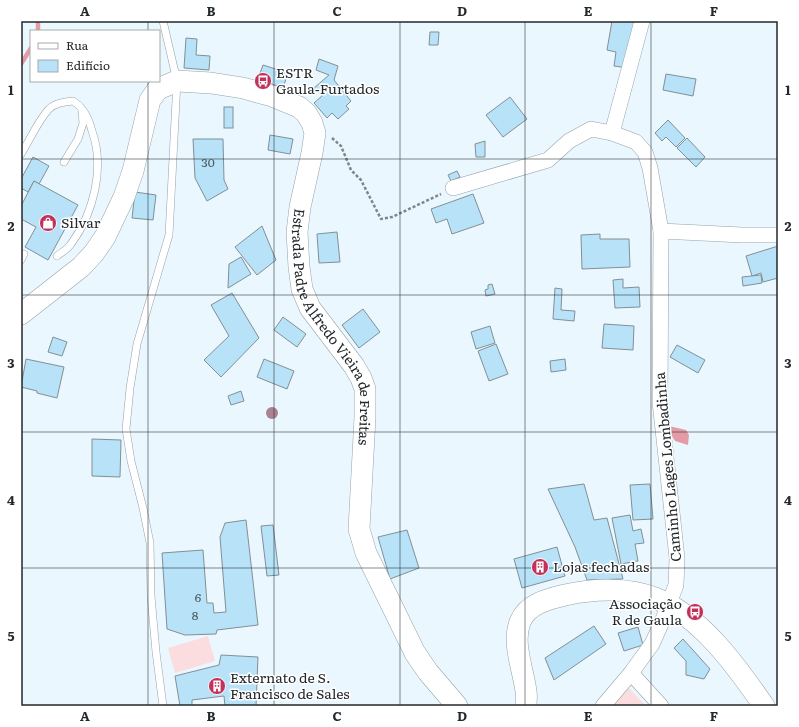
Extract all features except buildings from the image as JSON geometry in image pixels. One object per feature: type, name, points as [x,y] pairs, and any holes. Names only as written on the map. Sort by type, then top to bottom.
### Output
[{"type":"main road","name":"Estrada Padre Alfredo Vieira de Freitas","points":[[21,314],[81,267],[94,253],[104,237],[124,198],[135,164],[150,100],[158,89],[177,81],[211,83],[244,88],[290,103],[299,107],[306,113],[312,123],[314,133],[312,153],[300,207],[297,232],[299,267],[302,289],[310,308],[354,366],[365,389],[366,417],[359,530],[361,540],[415,653],[428,672],[457,706]]},
{"type":"main road","points":[[526,706],[526,692],[518,648],[517,633],[520,621],[528,610],[538,603],[551,598],[591,591],[617,591],[641,594],[669,604],[706,633],[740,672],[764,706]]},
{"type":"street","points":[[612,133],[642,21]]},
{"type":"street","name":"Caminho Lages Lombadinha","points":[[453,188],[548,160],[569,141],[591,129],[612,133],[636,142],[645,152],[650,168],[661,230],[660,402],[677,558],[676,585],[652,644],[631,673],[603,706]]},
{"type":"street","points":[[661,230],[742,235],[778,235]]},
{"type":"street","points":[[631,673],[660,706]]},
{"type":"lane","points":[[162,21],[177,81],[169,235],[137,344],[130,388],[126,429],[130,461],[143,508],[150,543],[150,596],[163,706]]},
{"type":"lane","points":[[21,154],[50,108],[61,102],[72,101],[82,108],[89,120],[96,142],[98,162],[95,186],[90,208],[81,228],[70,245],[57,256]]},
{"type":"lane","points":[[64,162],[78,139],[83,123],[82,108]]},
{"type":"path","points":[[314,133],[319,131],[331,137],[341,146],[351,170],[361,180],[370,201],[381,219],[392,217],[453,188]]},
{"type":"shaded area","points":[[669,426],[686,430],[689,435],[688,445],[675,441],[670,433]]},
{"type":"shaded area","points":[[208,636],[215,661],[175,673],[168,648]]},
{"type":"shaded area","points":[[628,687],[646,706],[611,706]]},
{"type":"waterway","points":[[38,21],[38,30]]},
{"type":"waterway","points":[[21,64],[30,50]]},
{"type":"place","name":"ESTR Gaula-Furtados","points":[[263,81]]},
{"type":"place","name":"Silvar","points":[[48,223]]},
{"type":"place","name":"Lojas fechadas","points":[[540,567]]},
{"type":"place","name":"Associação R de Gaula","points":[[695,612]]},
{"type":"place","name":"Externato de S. Francisco de Sales","points":[[217,686]]}]
